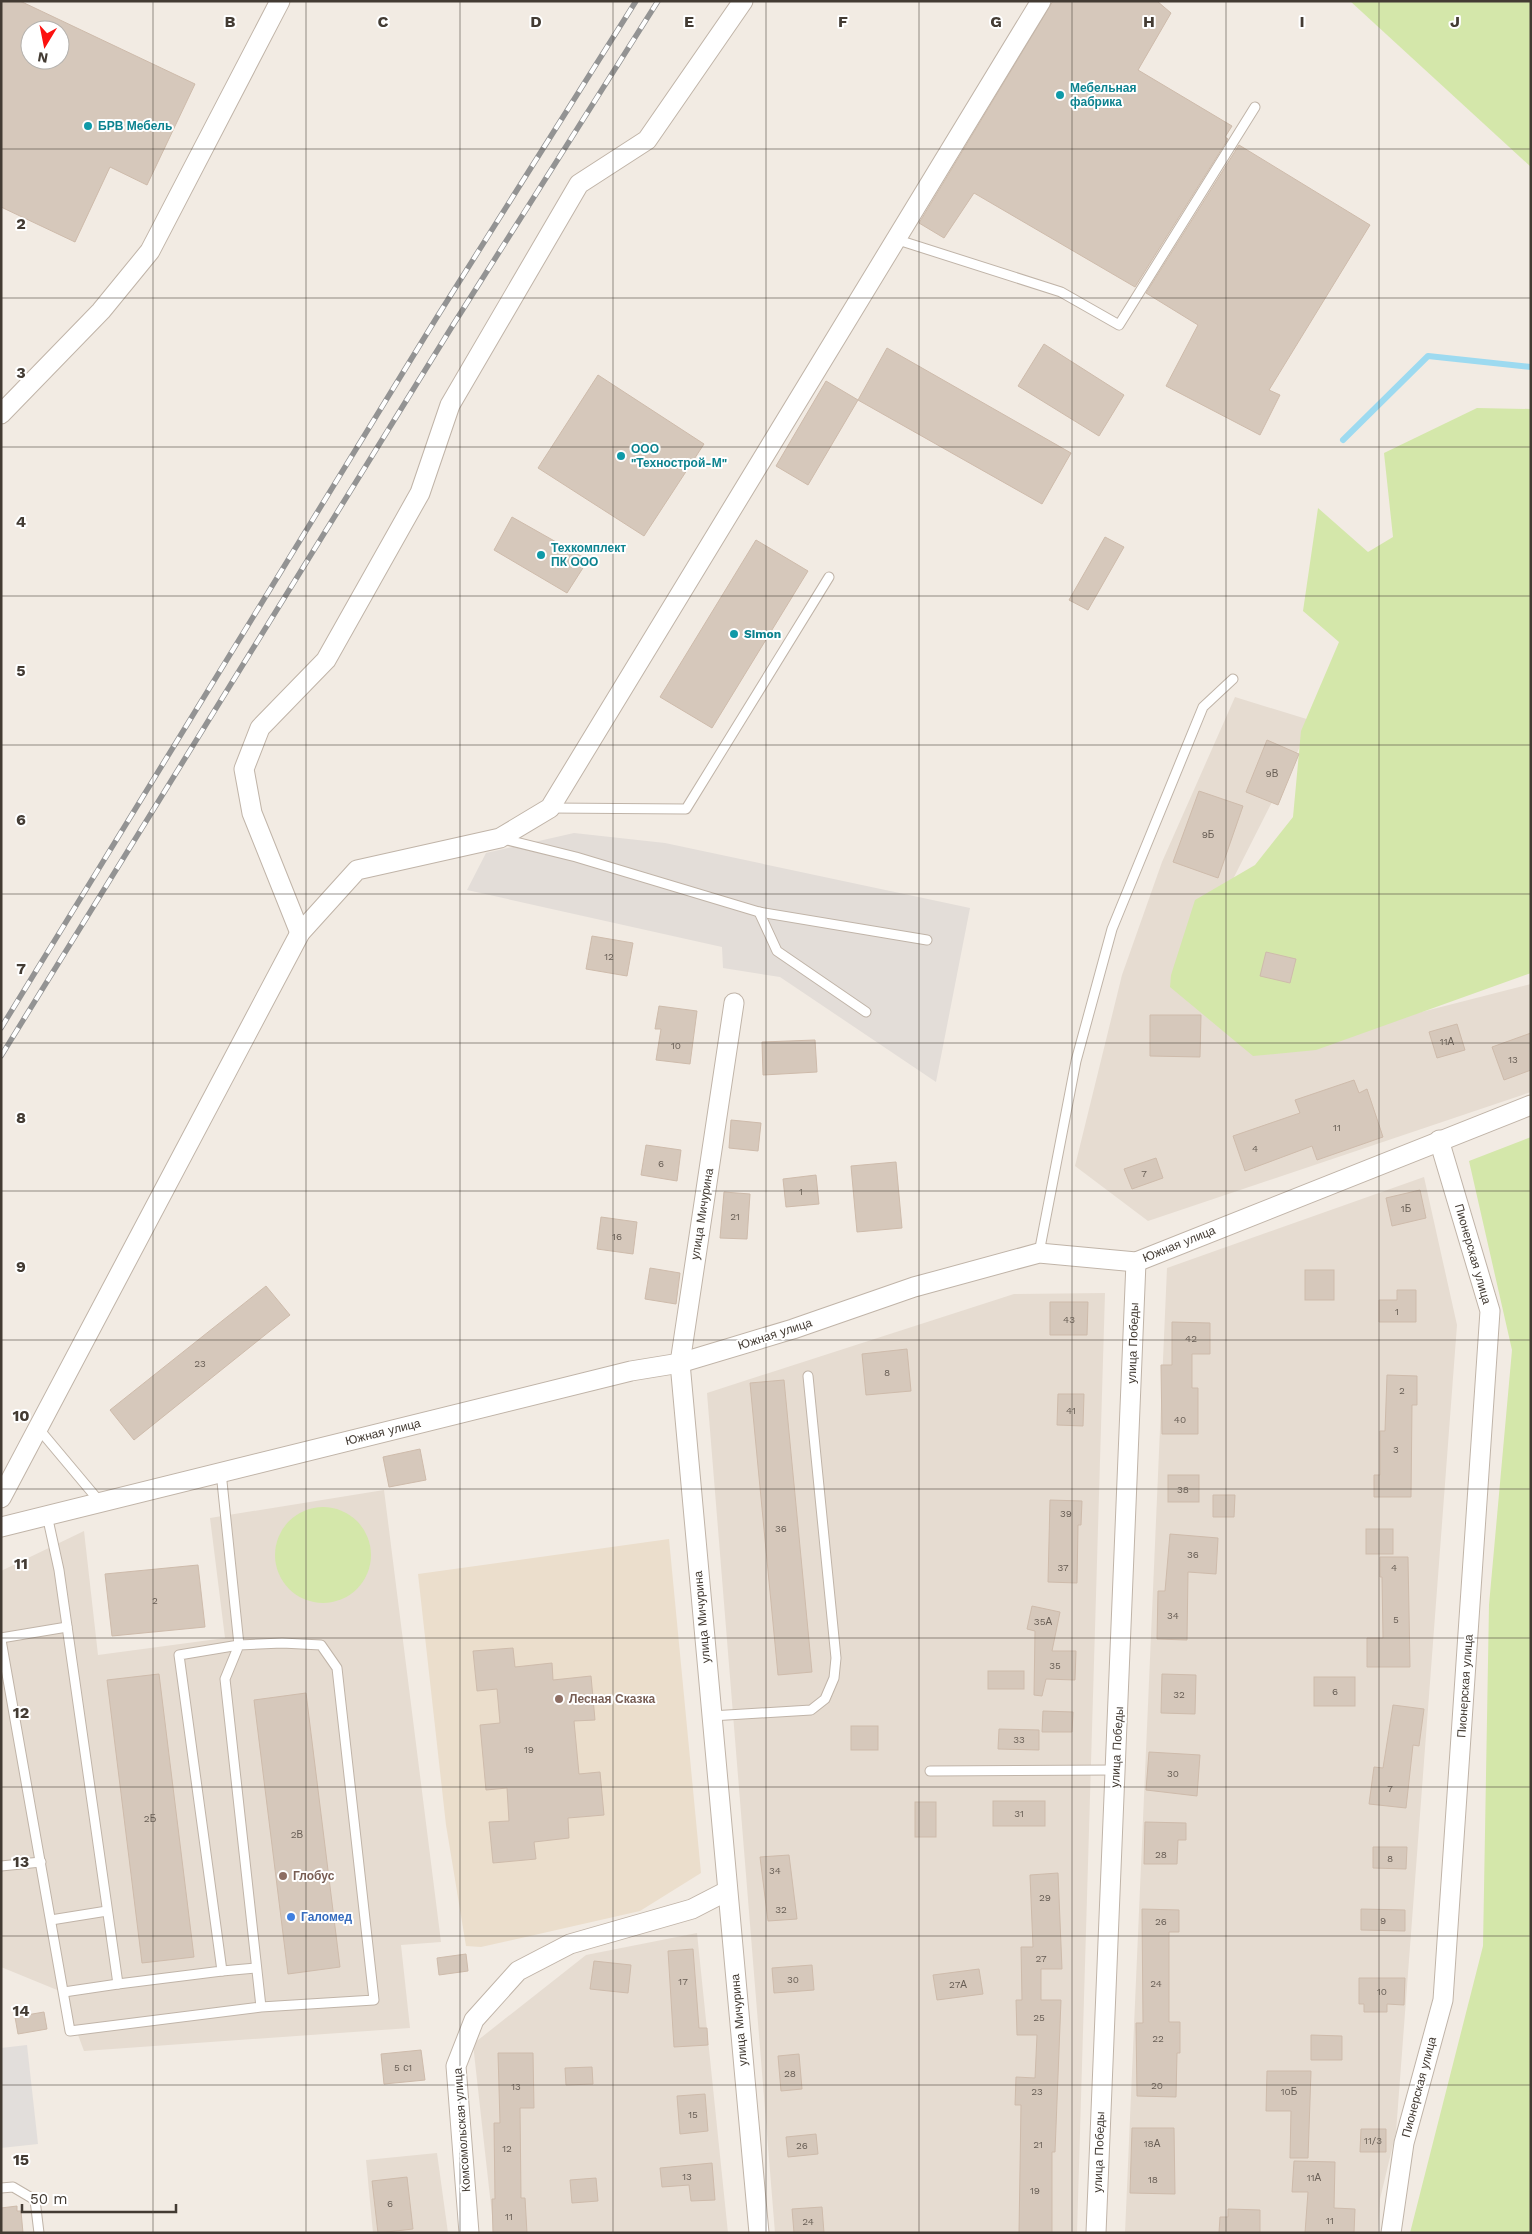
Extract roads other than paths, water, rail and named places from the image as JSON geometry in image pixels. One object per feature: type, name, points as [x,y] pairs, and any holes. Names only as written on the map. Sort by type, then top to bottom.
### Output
[{"type":"street","points":[[1,414],[101,311],[150,251],[280,1]]},
{"type":"street","points":[[300,933],[252,813],[244,769],[260,728],[326,660],[420,493],[450,405],[580,184],[647,140],[743,1]]},
{"type":"street","points":[[1,1498],[300,933],[357,870],[500,838],[550,808],[895,238],[1041,1]]},
{"type":"street","name":"улица Мичурина","points":[[734,1003],[680,1363],[759,2233]]},
{"type":"street","name":"Южная улица","points":[[1,1527],[631,1371],[680,1363],[793,1329],[914,1286],[1039,1254],[1136,1262],[1531,1105]]},
{"type":"street","name":"Пионерская улица","points":[[1391,2233],[1404,2143],[1443,2000],[1490,1312],[1439,1140]]},
{"type":"street","name":"улица Победы","points":[[1096,2233],[1136,1262]]},
{"type":"street","name":"Комсомольская улица","points":[[469,2233],[456,2066],[474,2020],[518,1972],[570,1944],[692,1909],[727,1891]]},
{"type":"lane","points":[[895,238],[1061,292],[1119,325],[1255,107]]},
{"type":"lane","points":[[550,808],[686,809],[829,577]]},
{"type":"lane","points":[[1039,1254],[1076,1061],[1112,929],[1203,707],[1233,678]]},
{"type":"lane","points":[[500,838],[576,857],[759,912],[928,940]]},
{"type":"lane","points":[[759,912],[777,951],[866,1012]]},
{"type":"lane","points":[[711,1716],[811,1710],[825,1698],[834,1678],[836,1658],[808,1376]]},
{"type":"lane","points":[[38,1428],[100,1502]]},
{"type":"lane","points":[[220,1472],[239,1645],[225,1679],[261,2007]]},
{"type":"lane","points":[[47,1515],[59,1570],[118,1984]]},
{"type":"lane","points":[[67,1627],[1,1639],[70,2031],[261,2007],[374,2000],[337,1668],[321,1645],[282,1643],[239,1645],[179,1655],[222,1971]]},
{"type":"lane","points":[[930,1771],[1115,1770]]},
{"type":"lane","points":[[1,1866],[41,1862]]},
{"type":"lane","points":[[51,1920],[108,1911]]},
{"type":"lane","points":[[64,1992],[256,1968]]},
{"type":"lane","points":[[1,2188],[13,2187],[34,2200],[39,2233]]},
{"type":"waterway","points":[[1343,440],[1428,356],[1531,367]]},
{"type":"railway","points":[[1,1028],[437,317],[636,1]]},
{"type":"railway","points":[[1,1056],[453,325],[658,1]]},
{"type":"place","name":"Мебельная фабрика","points":[[1060,95]]},
{"type":"place","name":"БРВ Мебель","points":[[88,126]]},
{"type":"place","name":"ООО \"Технострой-М\"","points":[[621,456]]},
{"type":"place","name":"Техкомплект ПК ООО","points":[[541,555]]},
{"type":"place","name":"Simon","points":[[734,634]]},
{"type":"place","name":"Лесная Сказка","points":[[559,1699]]},
{"type":"place","name":"Глобус","points":[[283,1876]]},
{"type":"place","name":"Галомед","points":[[291,1917]]}]
